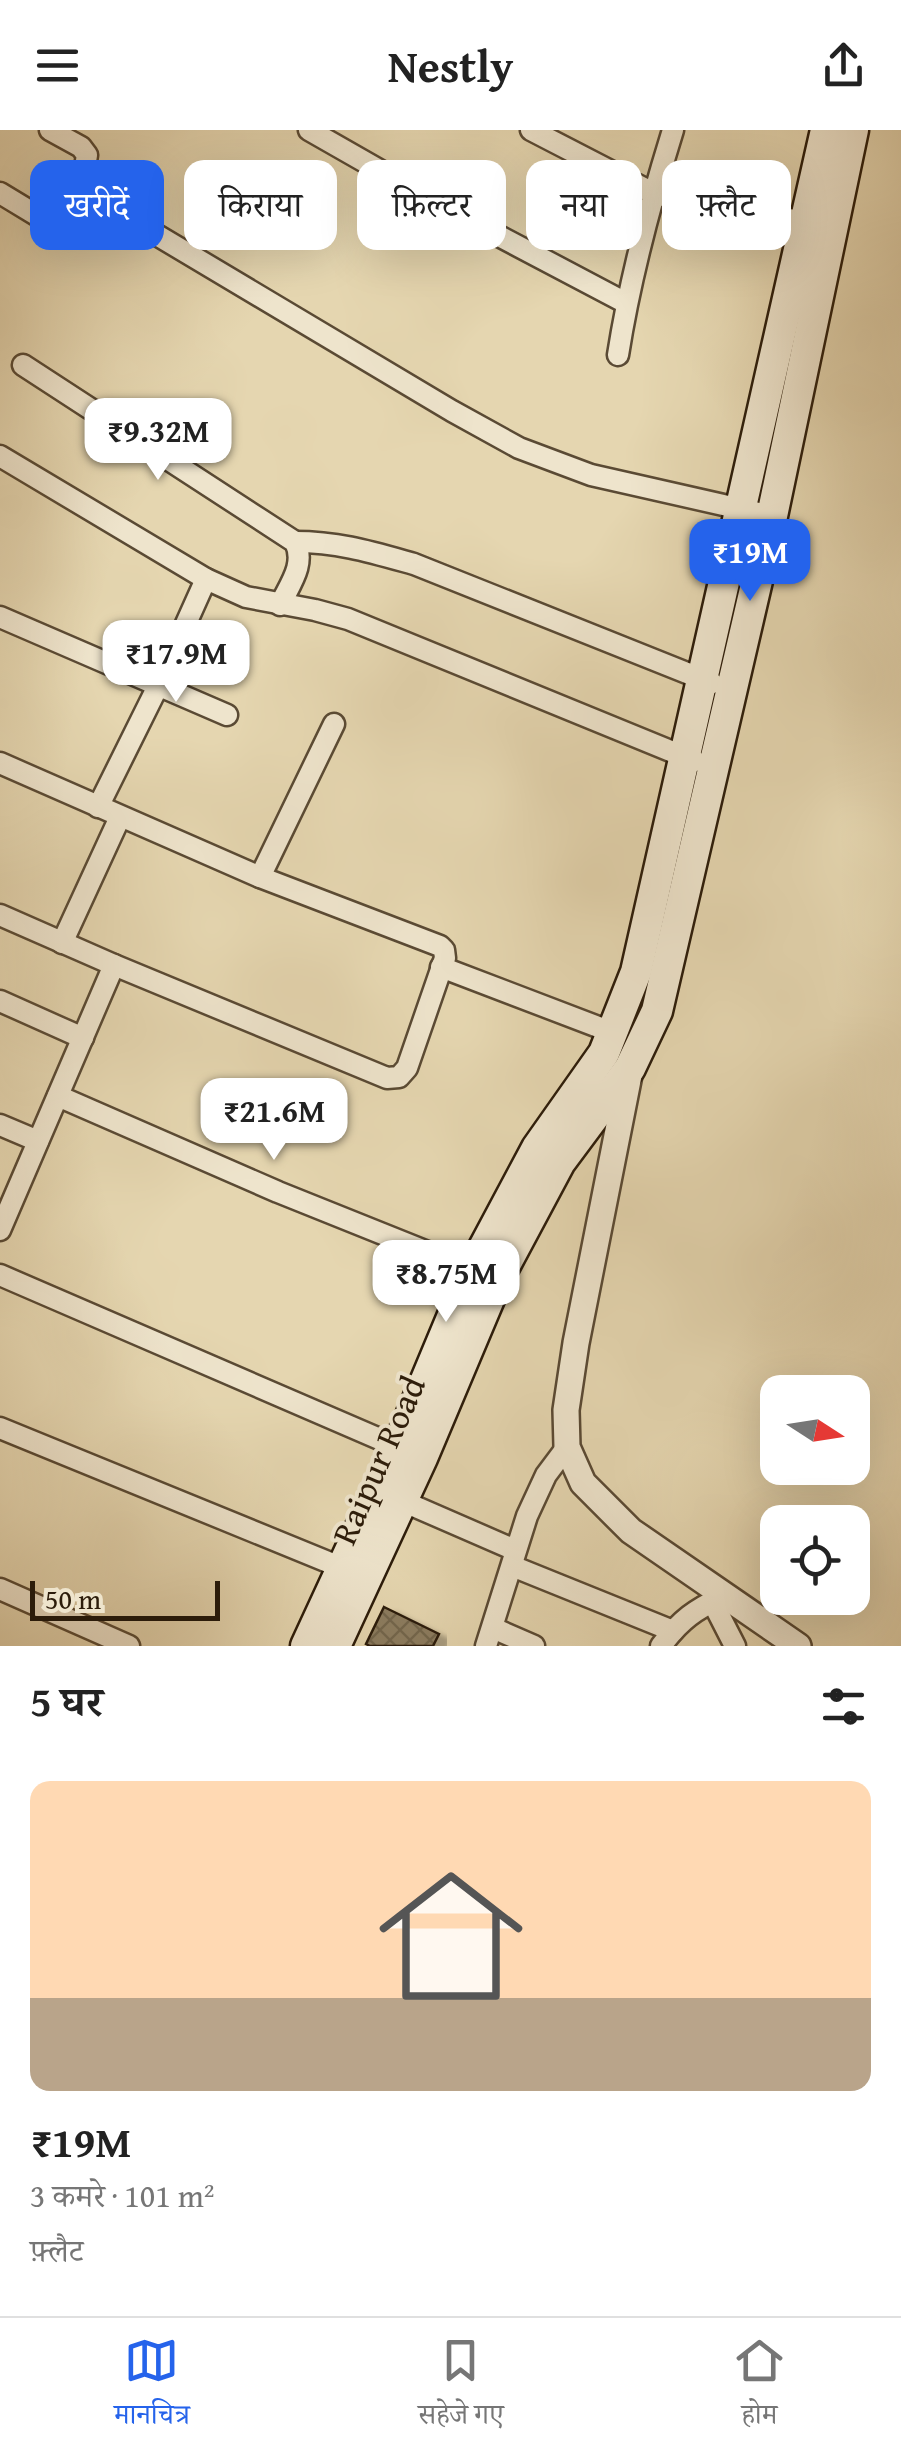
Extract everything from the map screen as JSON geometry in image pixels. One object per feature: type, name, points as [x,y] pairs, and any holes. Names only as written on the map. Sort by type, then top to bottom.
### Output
[{"type":"main road","points":[[622,1050],[657,1012],[772,516],[819,223],[826,130]]},
{"type":"main road","points":[[622,1050],[740,510],[819,223],[852,130]]},
{"type":"main road","name":"Raipur Road","points":[[306,1646],[353,1573],[391,1496],[537,1148],[622,1050]]},
{"type":"main road","name":"Raipur Road","points":[[391,1496],[398,1447],[484,1275]]},
{"type":"main road","name":"Raipur Road","points":[[342,1644],[353,1573]]},
{"type":"street","points":[[50,130],[81,148],[86,160]]},
{"type":"street","points":[[308,130],[626,303]]},
{"type":"street","points":[[531,130],[653,193],[702,207],[819,223]]},
{"type":"street","points":[[618,354],[626,303],[653,193],[673,130]]},
{"type":"street","points":[[0,193],[30,211]]},
{"type":"street","points":[[164,238],[520,448],[592,475],[772,516]]},
{"type":"street","points":[[23,365],[294,542],[300,553],[298,569],[280,604]]},
{"type":"street","points":[[0,456],[206,580],[246,597],[348,620],[714,768]]},
{"type":"street","points":[[294,542],[328,542],[414,564],[731,690]]},
{"type":"street","points":[[98,807],[206,580]]},
{"type":"street","points":[[0,617],[227,715]]},
{"type":"street","points":[[260,878],[334,724]]},
{"type":"street","points":[[0,763],[260,878],[440,946],[444,958],[407,1068],[399,1077],[387,1078],[0,915]]},
{"type":"street","points":[[62,943],[120,817]]},
{"type":"street","points":[[0,1230],[114,965]]},
{"type":"street","points":[[441,967],[622,1050],[566,1410],[567,1447],[583,1483],[631,1531],[718,1599],[798,1646]]},
{"type":"street","points":[[0,1001],[83,1038]]},
{"type":"street","points":[[58,1096],[278,1192],[484,1275]]},
{"type":"street","points":[[0,1126],[38,1141]]},
{"type":"street","points":[[0,1275],[398,1447]]},
{"type":"street","points":[[0,1428],[353,1573]]},
{"type":"street","points":[[534,1646],[489,1637],[526,1516],[546,1475],[567,1447]]},
{"type":"street","points":[[391,1496],[667,1638],[695,1610],[718,1599]]},
{"type":"street","points":[[0,1588],[128,1646]]},
{"type":"street","points":[[718,1599],[735,1646]]},
{"type":"building","points":[[384,1607],[439,1634],[433,1646],[366,1644]]}]
